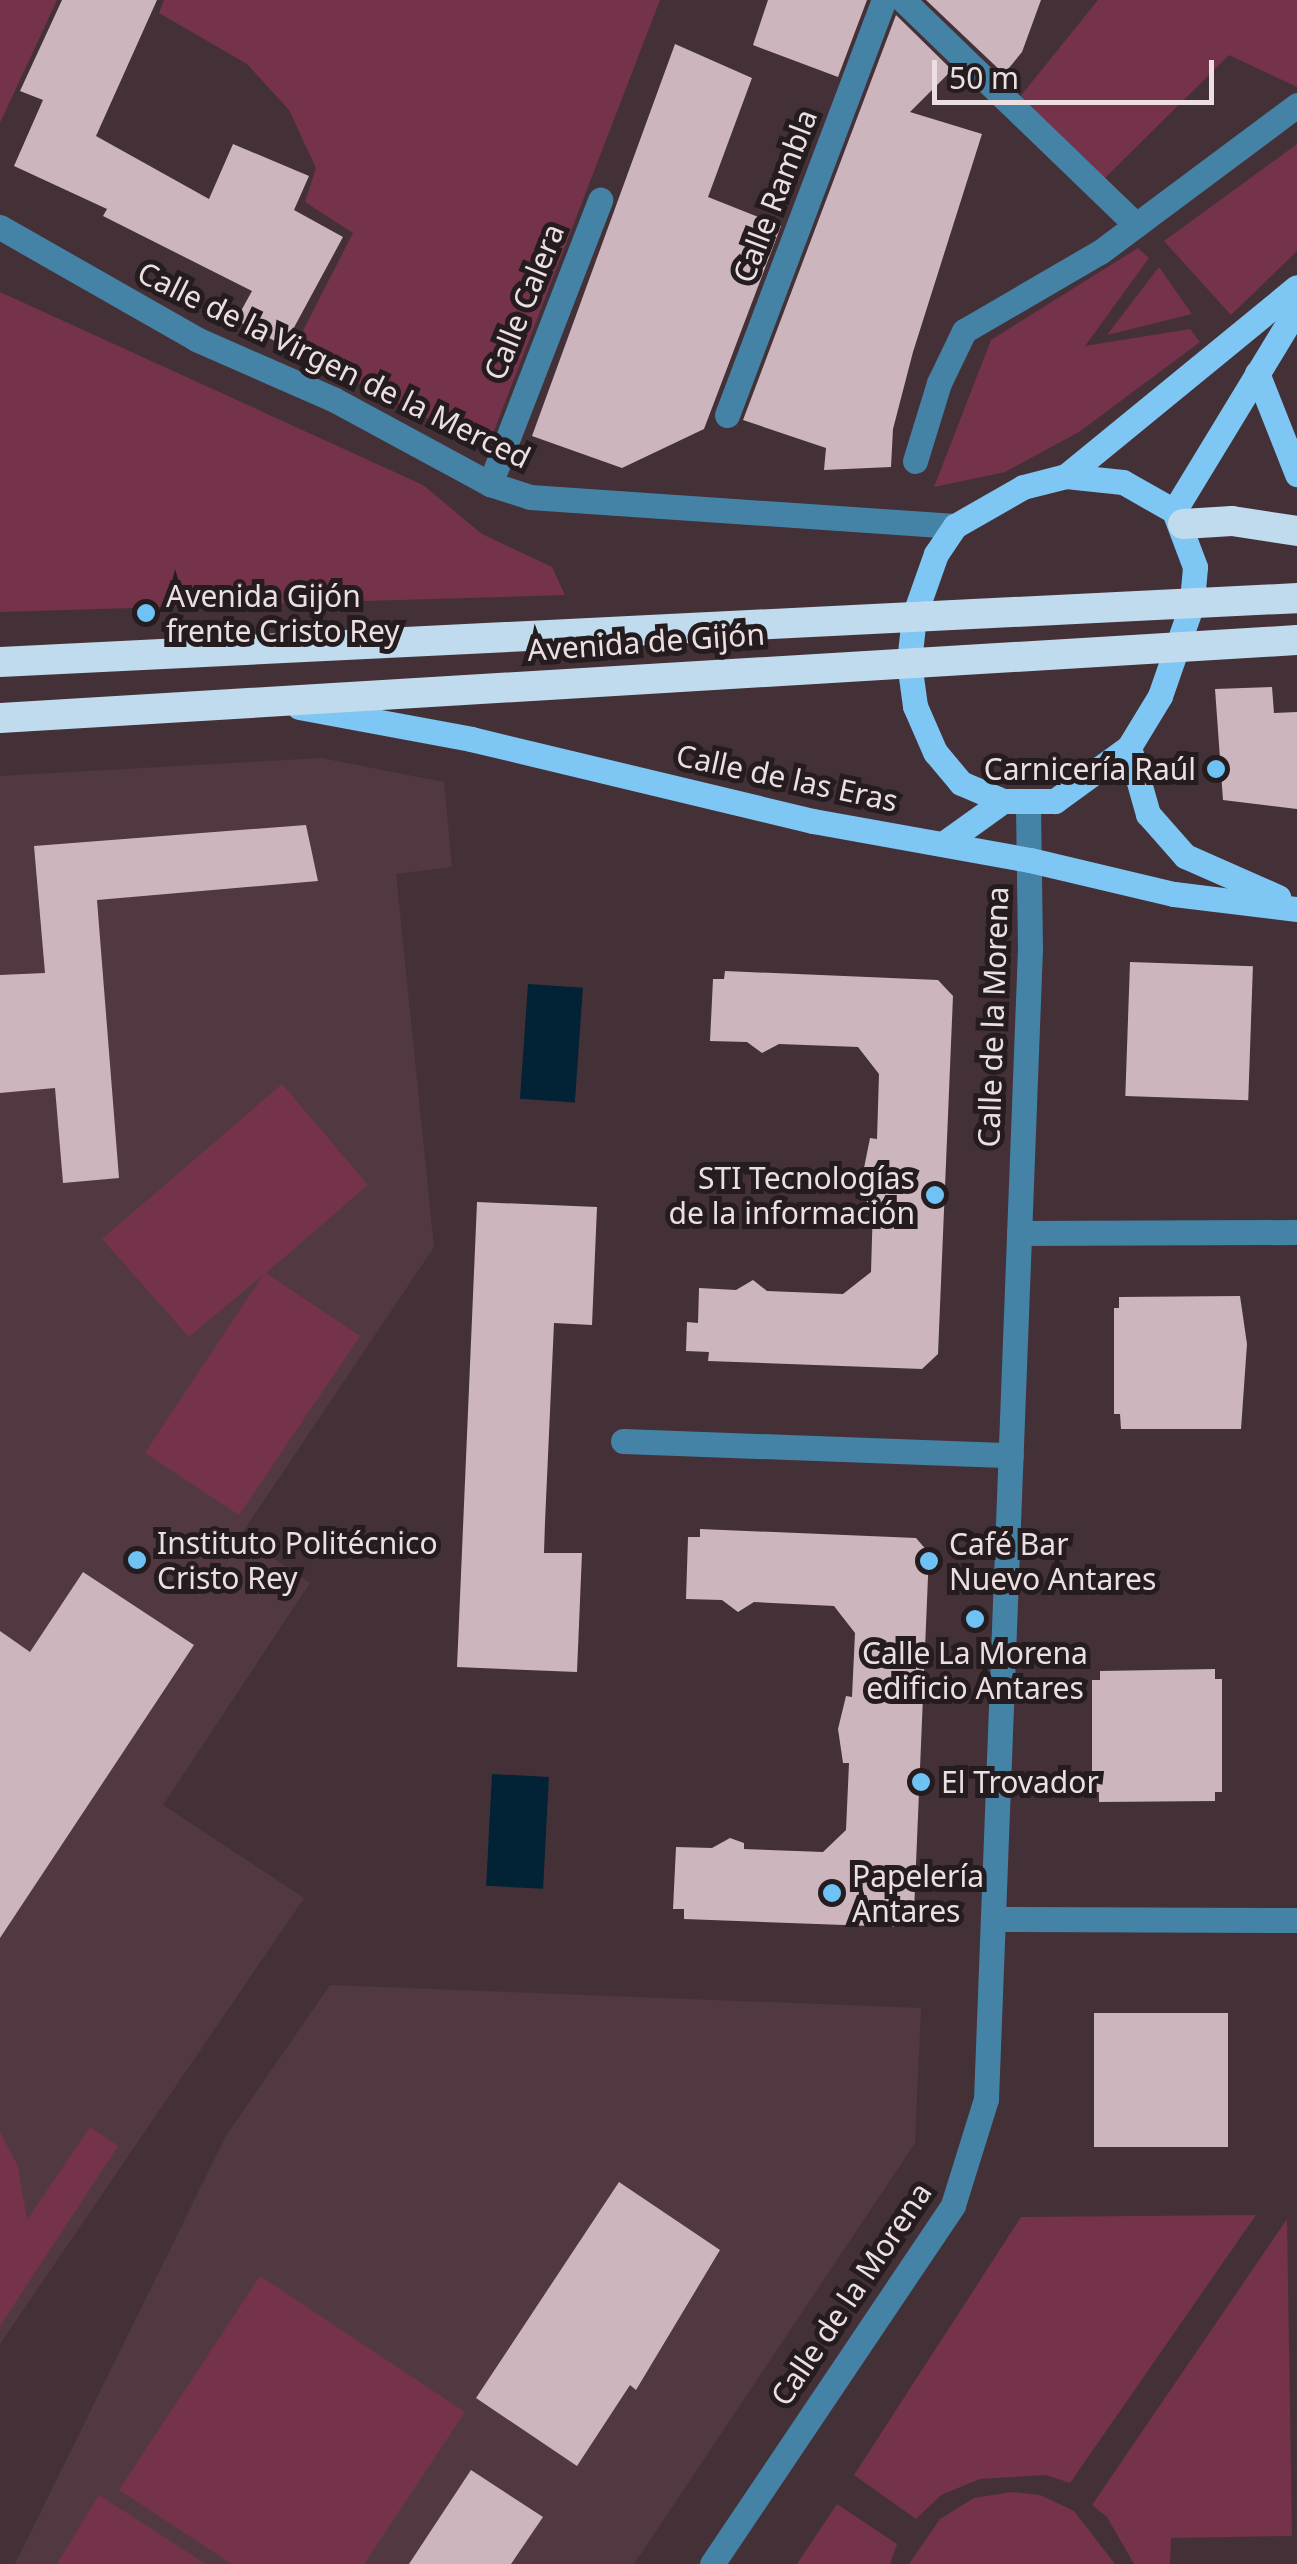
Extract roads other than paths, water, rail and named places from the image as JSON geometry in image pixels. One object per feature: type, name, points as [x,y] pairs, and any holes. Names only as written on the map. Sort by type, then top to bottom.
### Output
[{"type":"highway","points":[[1178,518],[1297,531]]},
{"type":"highway","name":"Avenida de Gijón","points":[[0,662],[1297,598]]},
{"type":"highway","name":"Avenida de Gijón","points":[[0,718],[1297,640]]},
{"type":"main road","points":[[1066,476],[1297,287]]},
{"type":"main road","points":[[1178,518],[1256,373],[1297,309]]},
{"type":"main road","points":[[1256,373],[1297,474]]},
{"type":"main road","points":[[1066,476],[1122,482],[1178,518],[1195,566],[1192,604],[1160,696],[1129,747],[1054,800],[1016,802],[961,783],[935,752],[916,706],[909,662],[914,616],[925,578],[955,526],[1024,486],[1066,476]]},
{"type":"main road","name":"Calle de las Eras","points":[[264,701],[471,739],[813,822],[1030,860],[1174,894],[1297,906]]},
{"type":"main road","points":[[1129,747],[1148,814],[1185,856],[1297,906]]},
{"type":"main road","points":[[943,844],[1016,802]]},
{"type":"street","name":"Calle Rambla","points":[[727,416],[884,0]]},
{"type":"street","points":[[903,0],[1136,226]]},
{"type":"street","points":[[916,462],[940,383],[964,331],[1046,287],[1136,226],[1297,105]]},
{"type":"street","name":"Calle Calera","points":[[490,484],[600,200]]},
{"type":"street","name":"Calle de la Virgen de la Merced","points":[[0,227],[196,339],[332,399],[490,484],[530,497],[955,526]]},
{"type":"street","name":"Calle de la Morena","points":[[712,2564],[953,2205],[986,2099],[1030,860],[1016,802]]},
{"type":"street","points":[[1019,1233],[1294,1232]]},
{"type":"street","points":[[623,1441],[1011,1455]]},
{"type":"street","points":[[993,1919],[1295,1920]]},
{"type":"water","points":[[528,984],[583,988],[575,1103],[520,1099]]},
{"type":"water","points":[[492,1774],[549,1777],[543,1889],[486,1886]]},
{"type":"place","name":"Avenida Gijón frente Cristo Rey","points":[[146,613]]},
{"type":"place","name":"Carnicería Raúl","points":[[1216,769]]},
{"type":"place","name":"STI Tecnologías de la información","points":[[935,1195]]},
{"type":"place","name":"Instituto Politécnico Cristo Rey","points":[[137,1560]]},
{"type":"place","name":"Café Bar Nuevo Antares","points":[[929,1561]]},
{"type":"place","name":"Calle La Morena edificio Antares","points":[[975,1619]]},
{"type":"place","name":"El Trovador","points":[[921,1782]]},
{"type":"place","name":"Papelería Antares","points":[[832,1893]]}]
